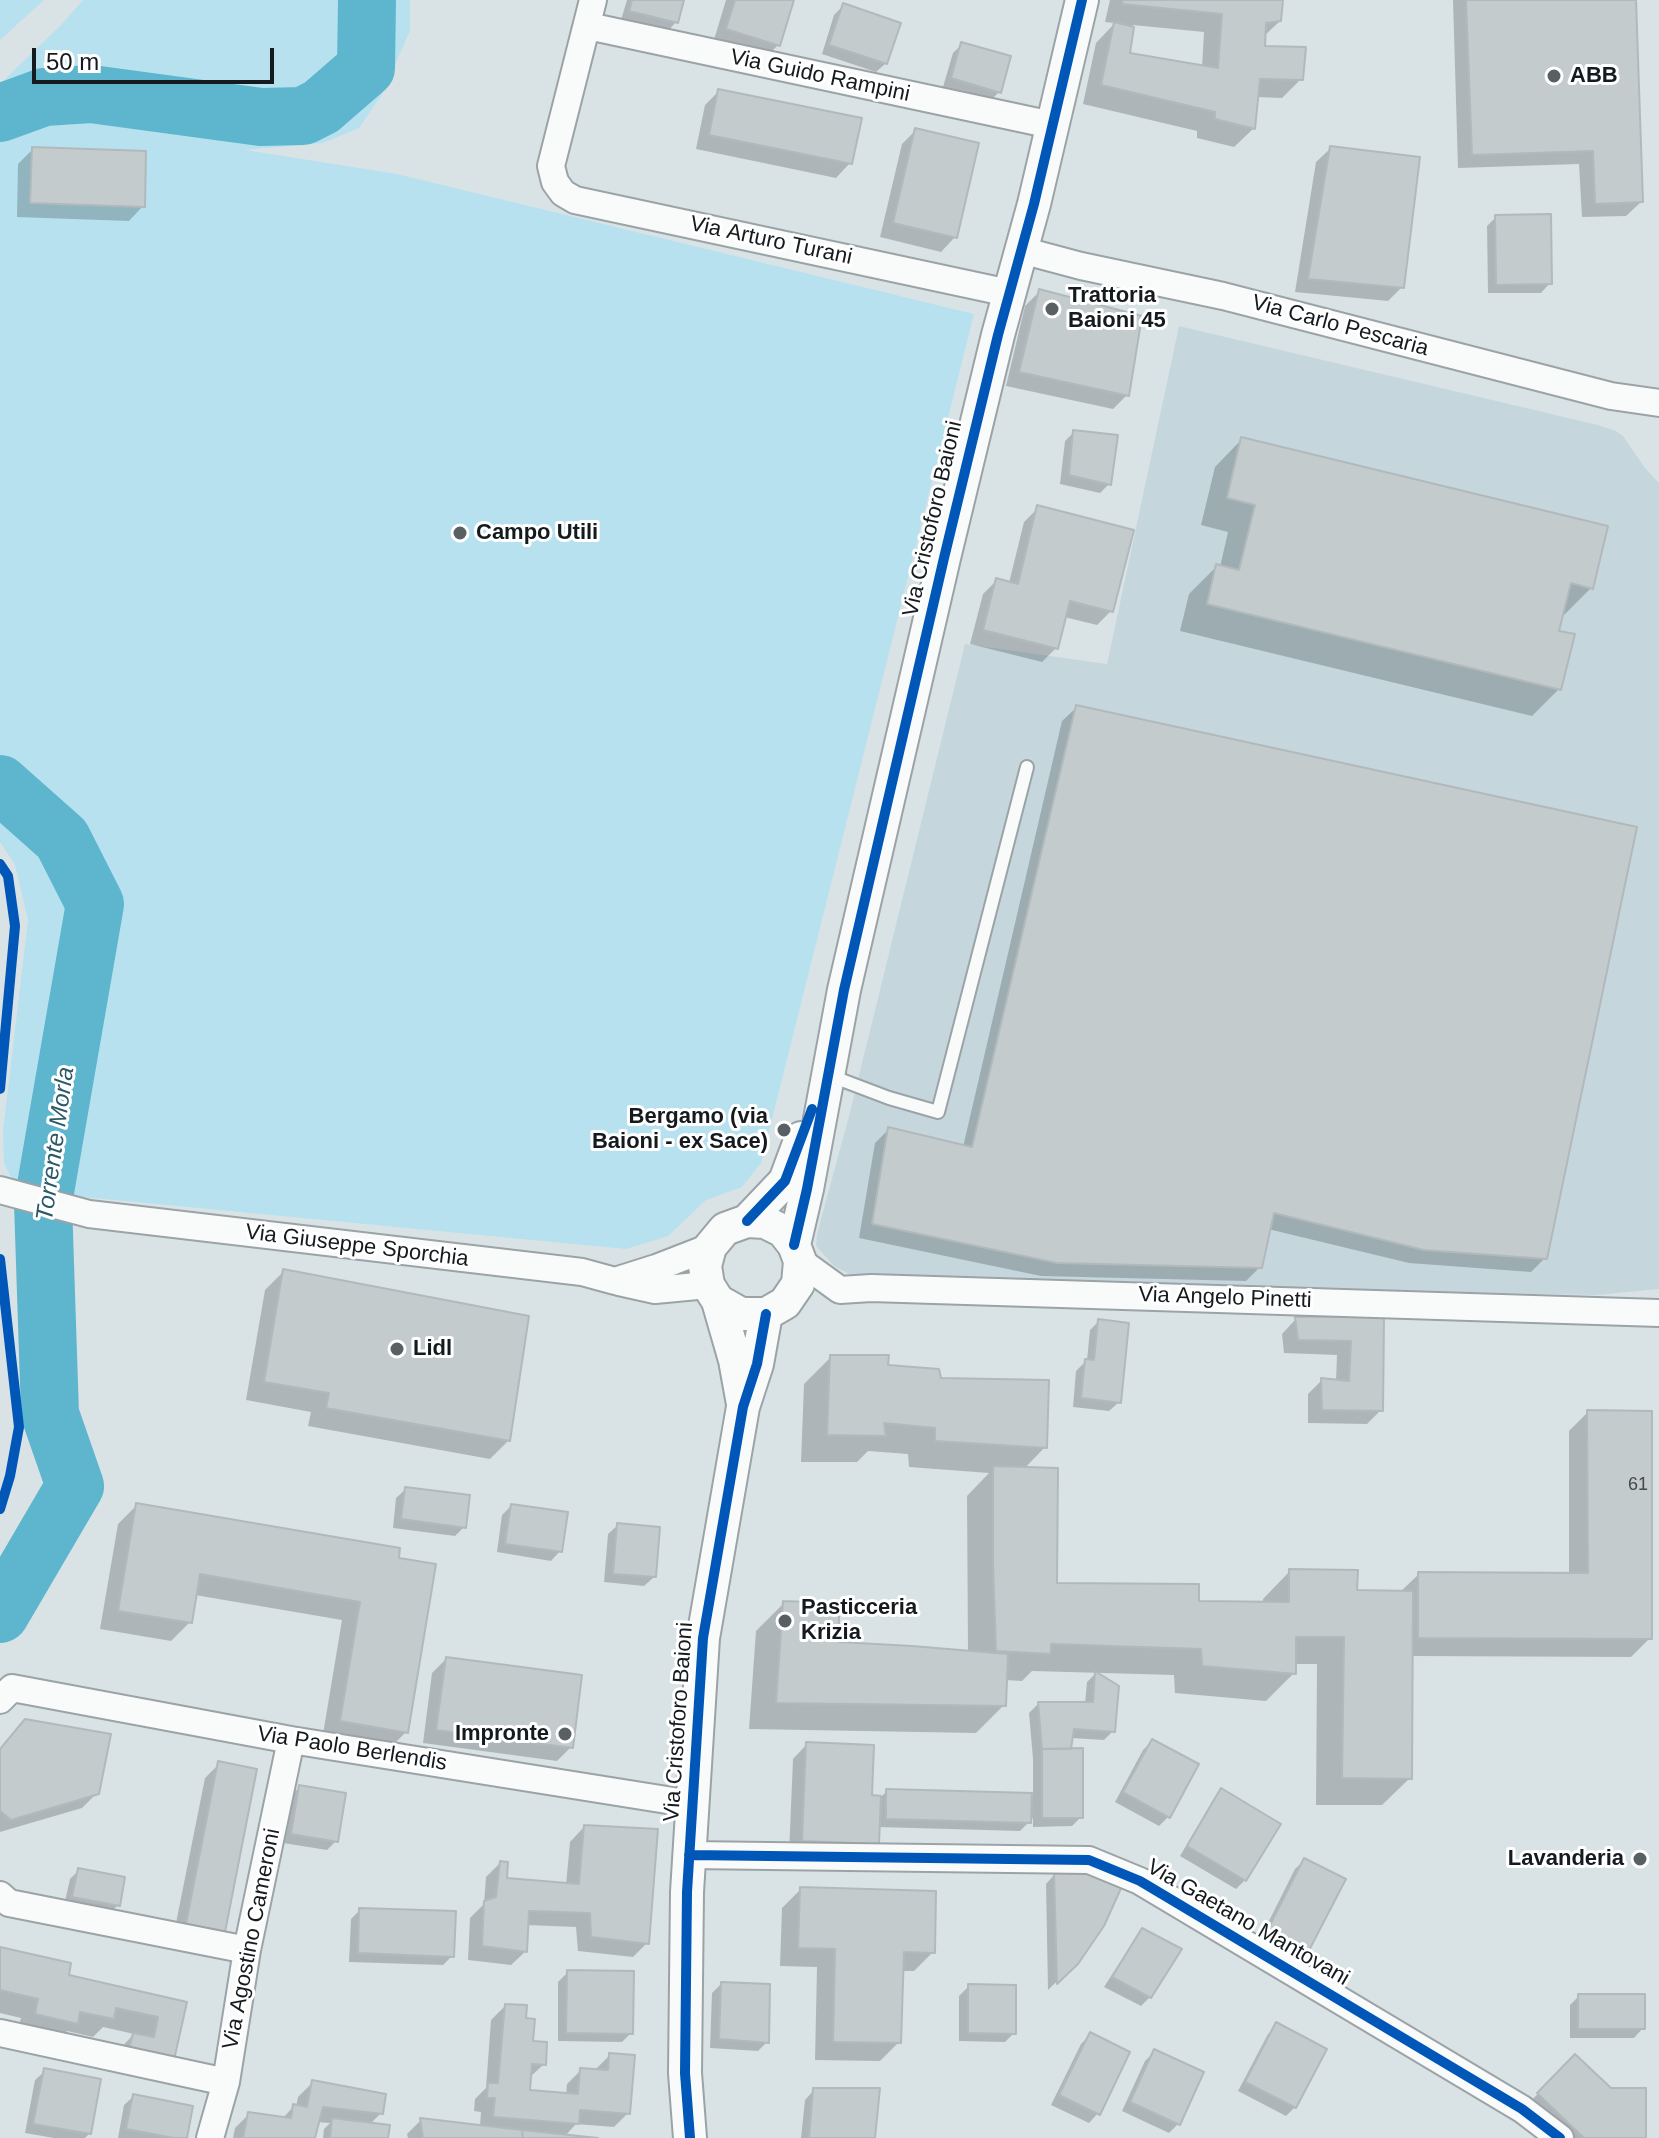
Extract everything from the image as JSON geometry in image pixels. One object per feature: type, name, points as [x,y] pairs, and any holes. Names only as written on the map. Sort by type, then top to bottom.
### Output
[{"type":"street","points":[[588,26],[593,0]]},
{"type":"street","name":"Via Cristoforo Baioni","points":[[690,2138],[685,2073],[689,1855],[703,1638],[743,1407],[757,1364],[766,1314],[785,1303],[798,1284],[797,1253],[807,1189],[844,990],[944,558],[1082,0]]},
{"type":"street","name":"Via Guido Rampini","points":[[588,26],[1052,125]]},
{"type":"street","name":"Via Arturo Turani","points":[[588,26],[551,166],[555,182],[563,193],[575,200],[1009,293]]},
{"type":"street","name":"Via Carlo Pescaria","points":[[1021,250],[1223,296],[1611,396],[1659,403]]},
{"type":"street","name":"Via Cristoforo Baioni","points":[[743,1407],[735,1360],[705,1266],[710,1247],[725,1229],[747,1221],[785,1181],[831,1062]]},
{"type":"street","name":"Via Giuseppe Sporchia","points":[[6,1191],[89,1214],[582,1272],[655,1290],[713,1293]]},
{"type":"street","points":[[747,1221],[765,1222],[783,1231],[797,1253]]},
{"type":"street","points":[[615,1281],[710,1247]]},
{"type":"street","name":"Via Angelo Pinetti","points":[[797,1253],[840,1290],[871,1288],[1659,1313]]},
{"type":"street","points":[[713,1293],[741,1314],[766,1314]]},
{"type":"street","name":"Via Paolo Berlendis","points":[[4,1692],[692,1804]]},
{"type":"street","name":"Via Agostino Cameroni","points":[[210,2138],[226,2082],[247,1950],[291,1740]]},
{"type":"street","name":"Via Gaetano Mantovani","points":[[689,1855],[1089,1860],[1140,1881],[1522,2109],[1560,2138]]},
{"type":"street","points":[[0,1895],[9,1903],[247,1950]]},
{"type":"street","points":[[0,2033],[226,2082]]},
{"type":"lane","points":[[831,1062],[889,1098],[938,1112],[1027,767]]},
{"type":"shaded area","points":[[0,0],[44,0],[0,40]]},
{"type":"shaded area","name":"Campo Utili","points":[[83,0],[410,0],[410,31],[381,96],[359,128],[323,143],[245,150],[397,174],[974,314],[761,1163],[742,1187],[706,1200],[668,1236],[626,1249],[73,1196],[14,1184],[4,1163],[3,1131],[28,920],[15,865],[0,842],[0,84]]},
{"type":"shaded area","points":[[1179,326],[1598,425],[1623,436],[1659,483],[1659,1289],[1597,1295],[1534,1294],[853,1276],[834,1266],[816,1246],[965,644],[1107,664]]},
{"type":"building","points":[[632,0],[684,0],[678,23],[629,11]]},
{"type":"building","points":[[735,0],[794,0],[780,46],[726,29]]},
{"type":"building","points":[[1123,0],[1283,0],[1281,21],[1266,23],[1265,46],[1306,47],[1303,80],[1260,79],[1255,129],[1215,119],[1215,112],[1101,85],[1114,22],[1134,27],[1130,53],[1218,68],[1222,14],[1122,4]]},
{"type":"building","name":"ABB","points":[[1466,0],[1636,0],[1643,202],[1595,204],[1593,151],[1472,155]]},
{"type":"building","points":[[843,3],[901,23],[887,64],[829,45]]},
{"type":"building","points":[[961,42],[1011,56],[1001,93],[951,78]]},
{"type":"building","points":[[718,89],[862,118],[852,164],[709,135]]},
{"type":"building","points":[[915,128],[979,143],[957,238],[893,223]]},
{"type":"building","points":[[1330,146],[1420,157],[1404,288],[1308,279]]},
{"type":"building","points":[[32,147],[146,151],[145,207],[30,203]]},
{"type":"building","points":[[1551,214],[1552,284],[1496,285],[1495,215]]},
{"type":"building","points":[[1039,289],[1142,316],[1129,396],[1019,372]]},
{"type":"building","points":[[1073,430],[1118,435],[1111,485],[1069,475]]},
{"type":"building","points":[[1241,437],[1608,526],[1593,589],[1571,583],[1559,631],[1575,634],[1561,690],[1207,604],[1216,564],[1239,570],[1255,505],[1227,498]]},
{"type":"building","points":[[1037,505],[1134,530],[1113,612],[1070,601],[1058,649],[983,630],[996,578],[1018,584]]},
{"type":"building","points":[[1076,705],[1637,827],[1547,1259],[1424,1250],[1274,1213],[1262,1268],[1057,1263],[872,1224],[888,1127],[972,1147]]},
{"type":"building","name":"Lidl","points":[[283,1269],[529,1316],[510,1441],[326,1408],[329,1393],[264,1382]]},
{"type":"building","points":[[1384,1316],[1383,1411],[1322,1410],[1321,1378],[1349,1381],[1351,1341],[1298,1340],[1295,1317]]},
{"type":"building","points":[[1098,1319],[1129,1323],[1121,1403],[1081,1398],[1085,1359],[1094,1360]]},
{"type":"building","points":[[830,1355],[889,1355],[888,1365],[939,1369],[941,1378],[1049,1380],[1047,1448],[935,1441],[935,1428],[884,1423],[886,1436],[827,1435]]},
{"type":"building","points":[[1587,1410],[1652,1411],[1652,1639],[1418,1638],[1418,1572],[1588,1573]]},
{"type":"building","points":[[993,1466],[1058,1468],[1057,1583],[1199,1584],[1199,1601],[1289,1602],[1289,1569],[1358,1570],[1357,1590],[1413,1591],[1412,1779],[1342,1778],[1344,1637],[1296,1637],[1296,1674],[1202,1666],[1201,1649],[1051,1644],[1051,1654],[996,1651]]},
{"type":"building","points":[[405,1487],[470,1495],[466,1528],[401,1519]]},
{"type":"building","points":[[136,1503],[400,1548],[399,1558],[436,1564],[408,1733],[340,1721],[360,1602],[200,1574],[192,1623],[118,1611]]},
{"type":"building","points":[[511,1504],[568,1512],[562,1552],[505,1544]]},
{"type":"building","points":[[617,1523],[660,1527],[656,1577],[613,1574]]},
{"type":"building","points":[[783,1601],[839,1603],[839,1642],[1008,1654],[1006,1706],[776,1703]]},
{"type":"building","points":[[446,1657],[582,1675],[573,1748],[436,1730]]},
{"type":"building","points":[[1095,1671],[1119,1686],[1115,1732],[1074,1729],[1071,1749],[1042,1749],[1038,1702],[1093,1702]]},
{"type":"building","points":[[25,1719],[111,1734],[99,1794],[11,1820],[0,1811],[0,1749]]},
{"type":"building","points":[[1152,1739],[1199,1764],[1170,1818],[1123,1792]]},
{"type":"building","points":[[806,1742],[874,1745],[872,1795],[881,1796],[879,1844],[802,1841]]},
{"type":"building","points":[[1083,1748],[1083,1818],[1042,1818],[1042,1749]]},
{"type":"building","points":[[218,1761],[257,1769],[225,1932],[186,1924]]},
{"type":"building","points":[[299,1785],[346,1793],[338,1842],[291,1834]]},
{"type":"building","points":[[1221,1788],[1281,1824],[1246,1881],[1187,1846]]},
{"type":"building","points":[[886,1789],[1032,1793],[1031,1823],[886,1819]]},
{"type":"building","points":[[584,1825],[658,1829],[649,1944],[591,1937],[590,1913],[529,1911],[527,1952],[482,1946],[484,1901],[496,1897],[500,1861],[508,1862],[507,1878],[579,1884]]},
{"type":"building","points":[[1304,1858],[1346,1879],[1304,1960],[1263,1939]]},
{"type":"building","points":[[78,1868],[125,1877],[120,1906],[72,1897]]},
{"type":"building","points":[[1054,1872],[1094,1872],[1122,1886],[1104,1926],[1078,1964],[1057,1984]]},
{"type":"building","points":[[800,1887],[936,1891],[935,1953],[904,1952],[901,2043],[833,2042],[835,1949],[798,1948]]},
{"type":"building","points":[[359,1908],[456,1911],[454,1957],[358,1953]]},
{"type":"building","points":[[1142,1928],[1182,1949],[1151,1998],[1112,1977]]},
{"type":"building","points":[[0,1947],[71,1963],[69,1975],[187,2002],[174,2060],[129,2050],[133,2033],[154,2037],[158,2017],[116,2008],[114,2019],[80,2012],[78,2024],[35,2014],[38,1999],[0,1990]]},
{"type":"building","points":[[567,1970],[634,1971],[633,2034],[566,2033]]},
{"type":"building","points":[[721,1982],[770,1984],[769,2043],[719,2039]]},
{"type":"building","points":[[968,1984],[1016,1985],[1016,2034],[968,2033]]},
{"type":"building","points":[[1578,1994],[1645,1994],[1645,2029],[1578,2029]]},
{"type":"building","points":[[505,2004],[527,2005],[526,2018],[535,2019],[533,2041],[547,2042],[546,2065],[532,2064],[530,2090],[578,2094],[580,2068],[608,2070],[609,2053],[635,2055],[630,2114],[580,2110],[579,2124],[493,2117],[495,2098],[487,2098],[488,2083],[498,2083]]},
{"type":"building","points":[[1276,2022],[1327,2049],[1296,2108],[1245,2082]]},
{"type":"building","points":[[1090,2032],[1130,2052],[1100,2115],[1059,2095]]},
{"type":"building","points":[[1154,2049],[1204,2072],[1180,2125],[1130,2102]]},
{"type":"building","points":[[1575,2054],[1611,2088],[1646,2088],[1646,2138],[1584,2138],[1537,2093]]},
{"type":"building","points":[[44,2068],[101,2079],[91,2134],[33,2124]]},
{"type":"building","points":[[312,2080],[386,2094],[383,2114],[323,2107],[315,2138],[243,2138],[248,2112],[291,2118],[293,2104],[307,2107]]},
{"type":"building","points":[[813,2088],[880,2088],[875,2138],[809,2138]]},
{"type":"building","points":[[133,2094],[193,2106],[187,2138],[126,2129]]},
{"type":"building","points":[[332,2118],[390,2125],[388,2138],[330,2138]]},
{"type":"building","points":[[420,2118],[522,2130],[523,2138],[423,2138]]},
{"type":"building","points":[[522,2130],[598,2138],[523,2138]]},
{"type":"waterway","name":"Torrente Morla","points":[[0,113],[44,97],[91,94],[261,117],[303,116],[321,107],[366,68],[367,0]]},
{"type":"waterway","name":"Torrente Morla","points":[[0,784],[62,839],[95,904],[43,1203],[50,1414],[75,1486],[0,1614]]},
{"type":"cycle path","points":[[794,1245],[844,990],[944,558],[1082,0]]},
{"type":"cycle path","points":[[0,864],[8,876],[15,926],[0,1089]]},
{"type":"cycle path","points":[[747,1221],[785,1181],[812,1109]]},
{"type":"cycle path","points":[[0,1259],[19,1427],[0,1509]]},
{"type":"cycle path","points":[[690,2138],[685,2073],[687,1892],[703,1638],[743,1407],[757,1364],[766,1314]]},
{"type":"cycle path","points":[[689,1855],[1089,1860],[1140,1881],[1522,2109],[1560,2138]]},
{"type":"place","name":"ABB","points":[[1554,76]]},
{"type":"place","name":"Trattoria Baioni 45","points":[[1052,309]]},
{"type":"place","name":"Campo Utili","points":[[460,533]]},
{"type":"place","name":"Bergamo (via Baioni - ex Sace)","points":[[784,1130]]},
{"type":"place","name":"Lidl","points":[[397,1349]]},
{"type":"place","name":"Pasticceria Krizia","points":[[785,1621]]},
{"type":"place","name":"Impronte","points":[[565,1734]]},
{"type":"place","name":"Lavanderia","points":[[1640,1859]]}]
